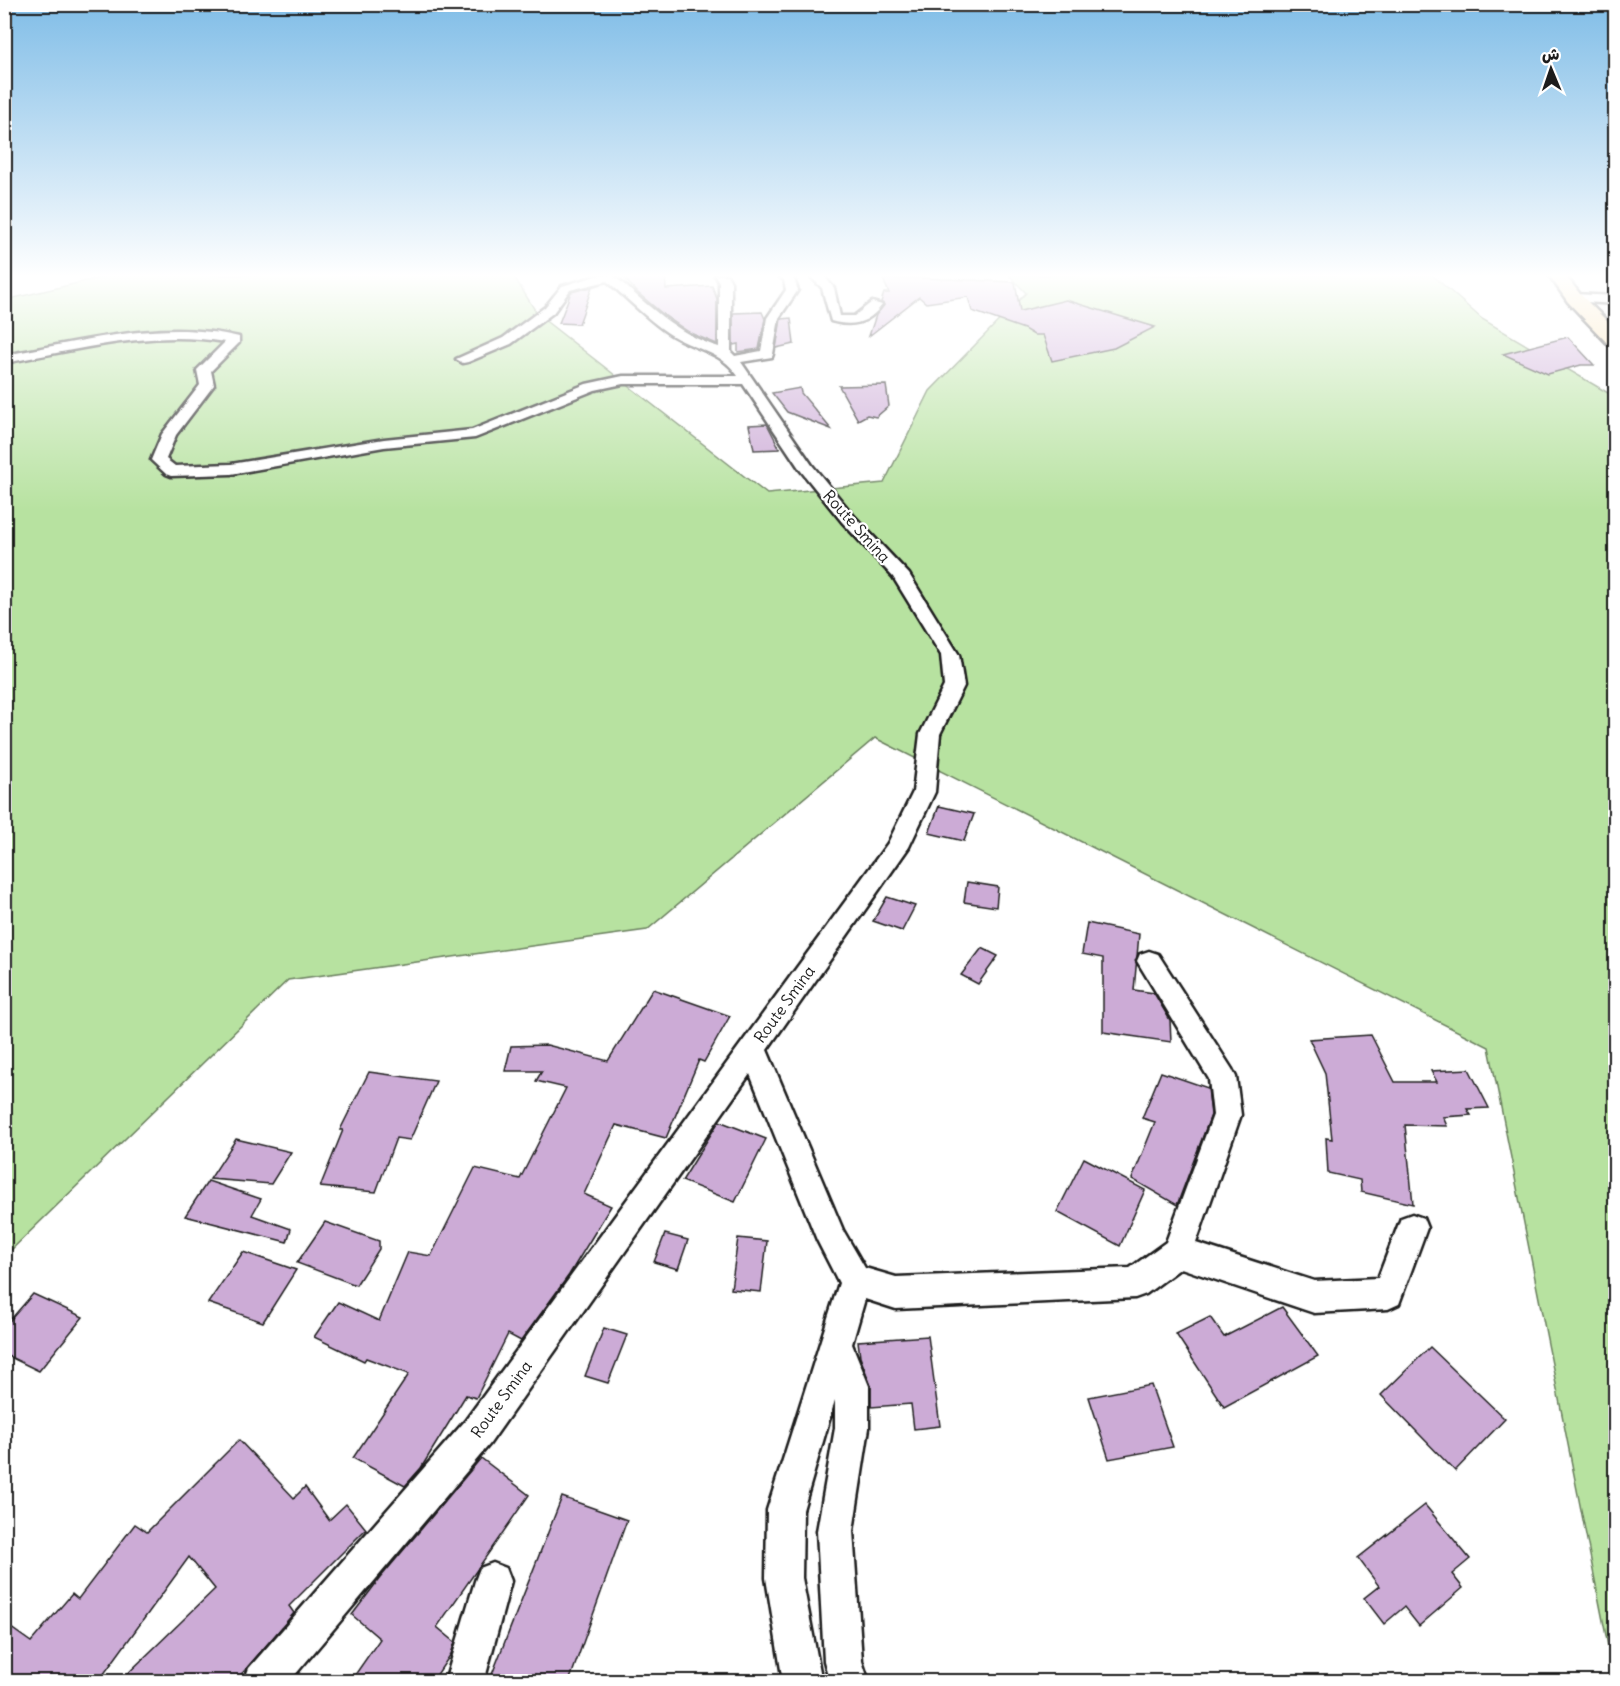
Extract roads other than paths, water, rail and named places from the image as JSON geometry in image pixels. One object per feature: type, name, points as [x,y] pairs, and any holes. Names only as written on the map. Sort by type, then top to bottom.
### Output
[{"type":"street","points":[[4,359],[36,354]]},
{"type":"street","points":[[220,354],[204,369],[207,385],[169,434],[158,460],[171,471],[231,469],[384,443],[475,434],[591,387],[734,364],[767,354]]},
{"type":"street","points":[[463,359],[476,354]]},
{"type":"street","points":[[715,354],[734,364]]},
{"type":"street","points":[[733,354],[734,364]]},
{"type":"street","name":"Route Smina","points":[[263,1682],[477,1433],[898,846],[924,792],[930,734],[954,686],[950,655],[900,574],[848,519],[806,468],[734,364]]},
{"type":"street","points":[[753,1047],[832,1240],[855,1281],[896,1293],[1135,1283],[1178,1252],[1227,1115],[1222,1077],[1149,962]]},
{"type":"street","points":[[1178,1252],[1314,1297],[1388,1293],[1412,1228]]},
{"type":"street","points":[[803,1682],[784,1578],[785,1510],[855,1281]]},
{"type":"street","points":[[836,1345],[852,1386],[852,1428],[835,1531],[843,1661],[850,1682]]},
{"type":"street","points":[[464,1682],[493,1581]]}]
